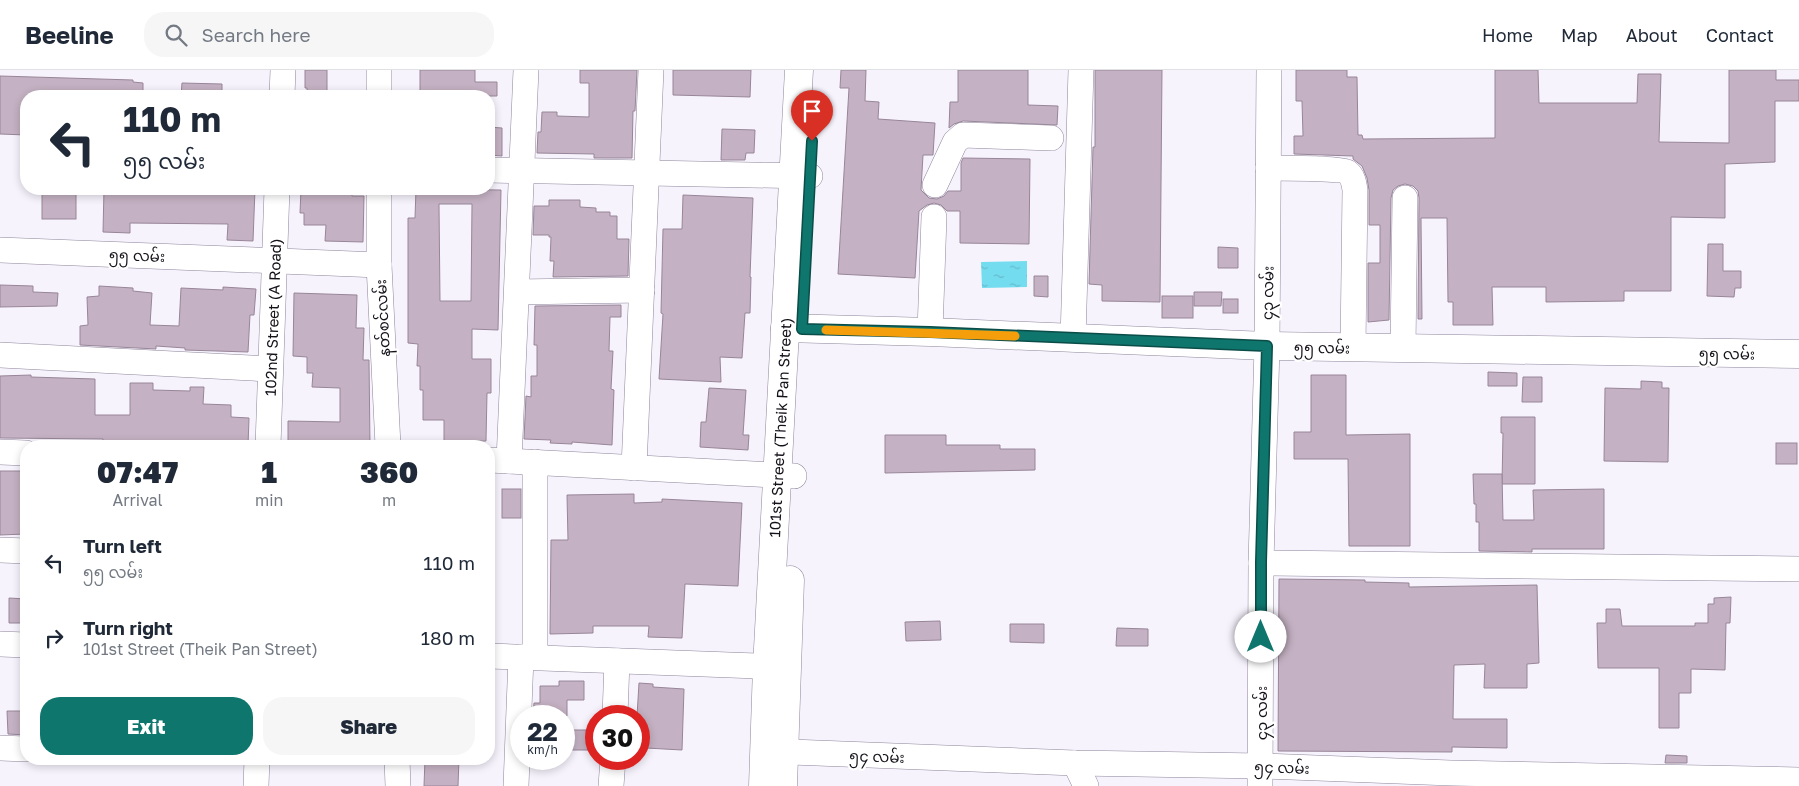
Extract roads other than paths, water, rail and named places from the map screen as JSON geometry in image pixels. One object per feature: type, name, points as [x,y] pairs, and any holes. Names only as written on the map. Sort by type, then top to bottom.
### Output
[{"type":"main road","name":"101st Street (Theik Pan Street)","points":[[799,70],[802,176]]},
{"type":"main road","name":"101st Street (Theik Pan Street)","points":[[783,786],[775,752],[777,667],[802,176],[815,70]]},
{"type":"main road","name":"၅၅ လမ်း","points":[[794,329],[930,332],[1267,346],[1799,354]]},
{"type":"main road","name":"101st Street (Theik Pan Street)","points":[[763,786],[775,752]]},
{"type":"street","points":[[282,70],[282,90]]},
{"type":"street","points":[[379,70],[379,90]]},
{"type":"street","points":[[526,70],[517,292],[499,461],[786,476]]},
{"type":"street","points":[[634,468],[651,70]]},
{"type":"street","points":[[1072,338],[1081,70]]},
{"type":"street","name":"၄၃ လမ်း","points":[[1260,776],[1261,562],[1267,346],[1269,70]]},
{"type":"street","points":[[935,185],[956,142],[962,135],[1051,138]]},
{"type":"street","points":[[1268,168],[1336,170],[1347,172],[1353,179],[1355,190],[1353,348]]},
{"type":"street","points":[[495,170],[802,176]]},
{"type":"street","name":"102nd Street (A Road)","points":[[268,440],[277,195]]},
{"type":"street","name":"နတ်စင်လမ်း","points":[[379,195],[379,265],[388,440]]},
{"type":"street","points":[[1403,348],[1405,198]]},
{"type":"street","points":[[930,332],[934,218]]},
{"type":"street","name":"၅၅ လမ်း","points":[[0,250],[379,265]]},
{"type":"street","points":[[517,292],[642,290]]},
{"type":"street","points":[[0,355],[270,369]]},
{"type":"street","points":[[0,452],[20,453]]},
{"type":"street","points":[[516,786],[528,657],[535,462]]},
{"type":"street","points":[[0,550],[20,551]]},
{"type":"street","points":[[1261,562],[1799,569]]},
{"type":"street","points":[[0,644],[20,645]]},
{"type":"street","points":[[495,656],[777,667]]},
{"type":"street","points":[[615,705],[617,661]]},
{"type":"street","points":[[0,748],[20,749]]},
{"type":"street","name":"၅၄ လမ်း","points":[[775,752],[1075,762],[1260,776],[1451,780],[1799,780]]},
{"type":"street","points":[[1075,762],[1086,786]]},
{"type":"street","points":[[256,786],[257,765]]},
{"type":"street","points":[[397,765],[398,786]]},
{"type":"street","points":[[612,786],[613,770]]},
{"type":"water","points":[[1027,261],[1027,287],[982,288],[981,262]]}]
